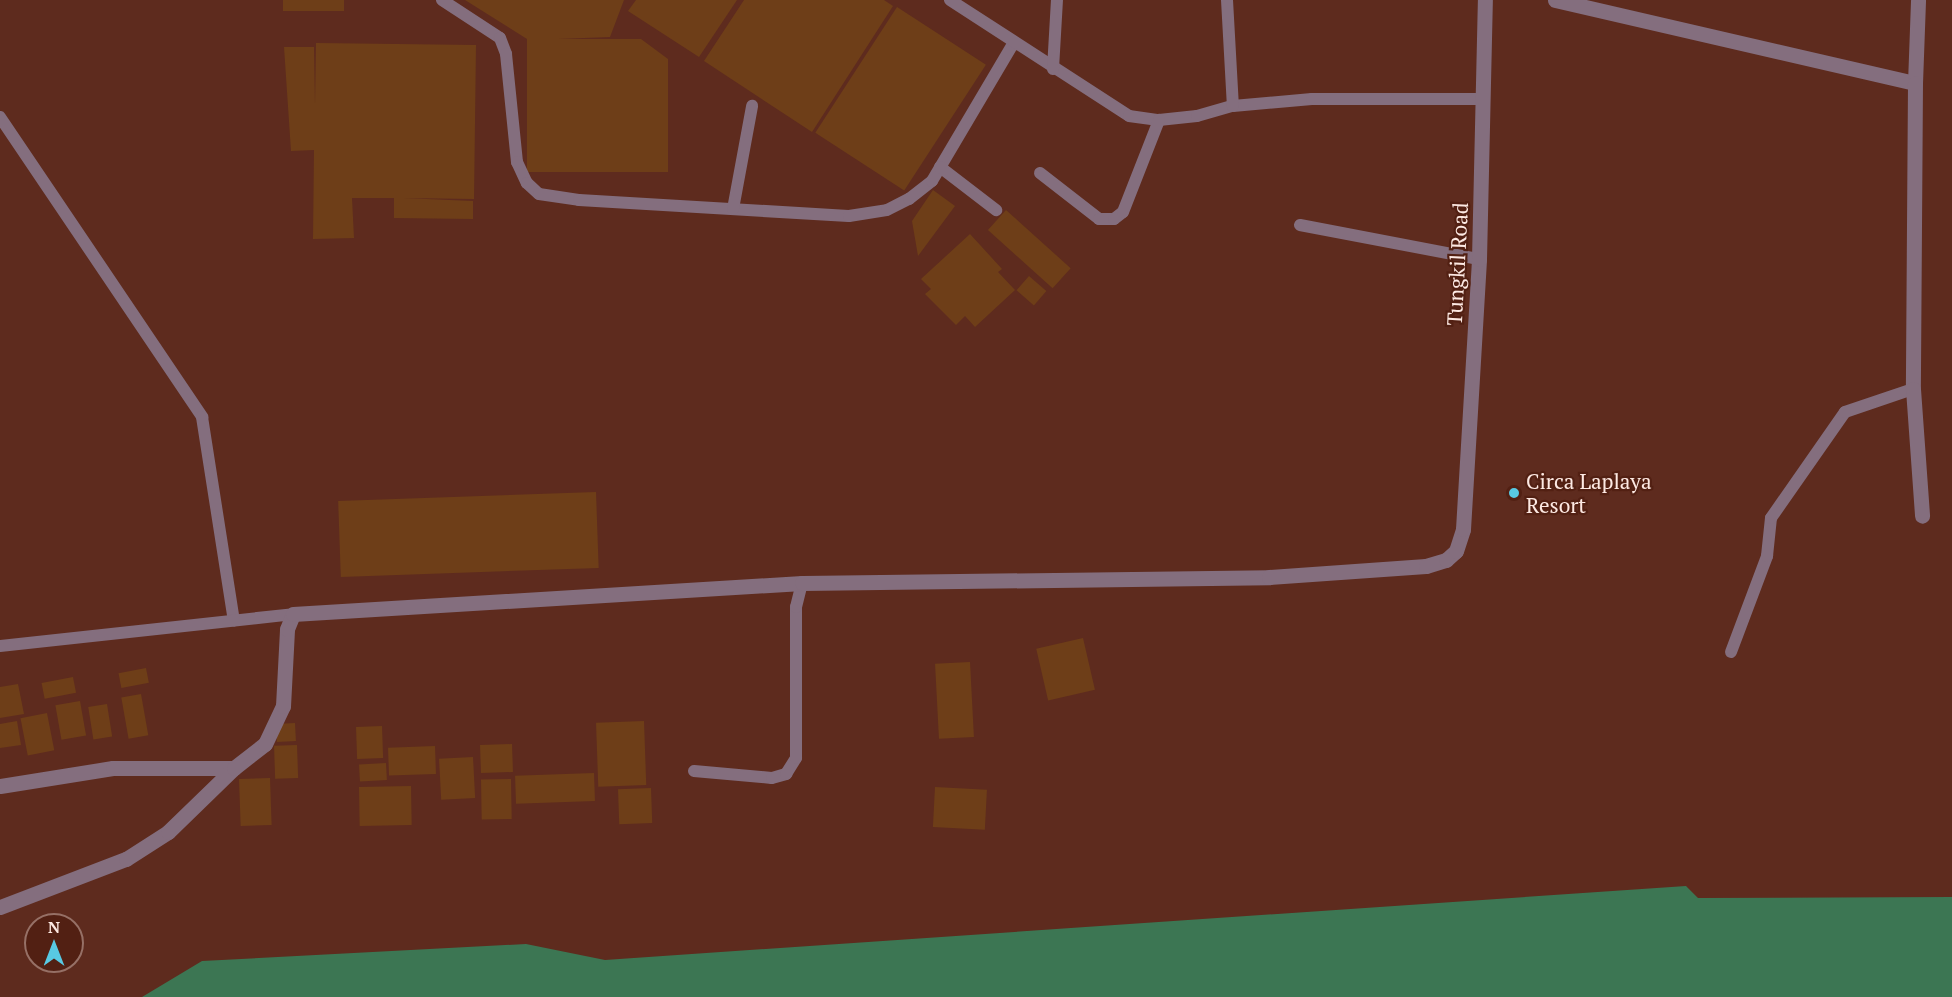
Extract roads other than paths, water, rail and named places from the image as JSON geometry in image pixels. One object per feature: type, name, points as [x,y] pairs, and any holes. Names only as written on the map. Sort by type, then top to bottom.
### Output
[{"type":"street","name":"Tungkil Road","points":[[802,583],[1269,578],[1426,566],[1446,560],[1456,551],[1463,529],[1479,259],[1485,0]]},
{"type":"street","points":[[1556,0],[1915,83]]},
{"type":"street","points":[[1918,0],[1915,83],[1913,389],[1922,516]]},
{"type":"street","points":[[0,908],[126,859],[168,832],[234,768],[266,744],[283,706],[286,629],[293,614],[802,583]]},
{"type":"street","points":[[0,786],[112,768],[234,768]]},
{"type":"lane","points":[[442,0],[500,38],[506,54],[517,162],[527,183],[539,194],[579,200],[849,216],[887,210],[909,200],[932,181],[1013,44]]},
{"type":"lane","points":[[950,0],[1013,44],[1129,116],[1159,120],[1197,116],[1233,106],[1312,99],[1483,99]]},
{"type":"lane","points":[[1053,69],[1056,0]]},
{"type":"lane","points":[[1227,0],[1233,106]]},
{"type":"lane","points":[[733,209],[752,106]]},
{"type":"lane","points":[[0,117],[202,417],[234,621]]},
{"type":"lane","points":[[1040,173],[1099,219],[1114,219],[1123,212],[1159,120]]},
{"type":"lane","points":[[940,167],[996,210]]},
{"type":"lane","points":[[1300,225],[1479,259]]},
{"type":"lane","points":[[1731,652],[1767,556],[1772,518],[1778,508],[1845,412],[1913,389]]},
{"type":"lane","points":[[694,771],[772,778],[786,774],[796,758],[796,607],[802,583]]},
{"type":"lane","points":[[0,646],[293,614]]},
{"type":"place","name":"Circa Laplaya Resort","points":[[1514,493]]}]
